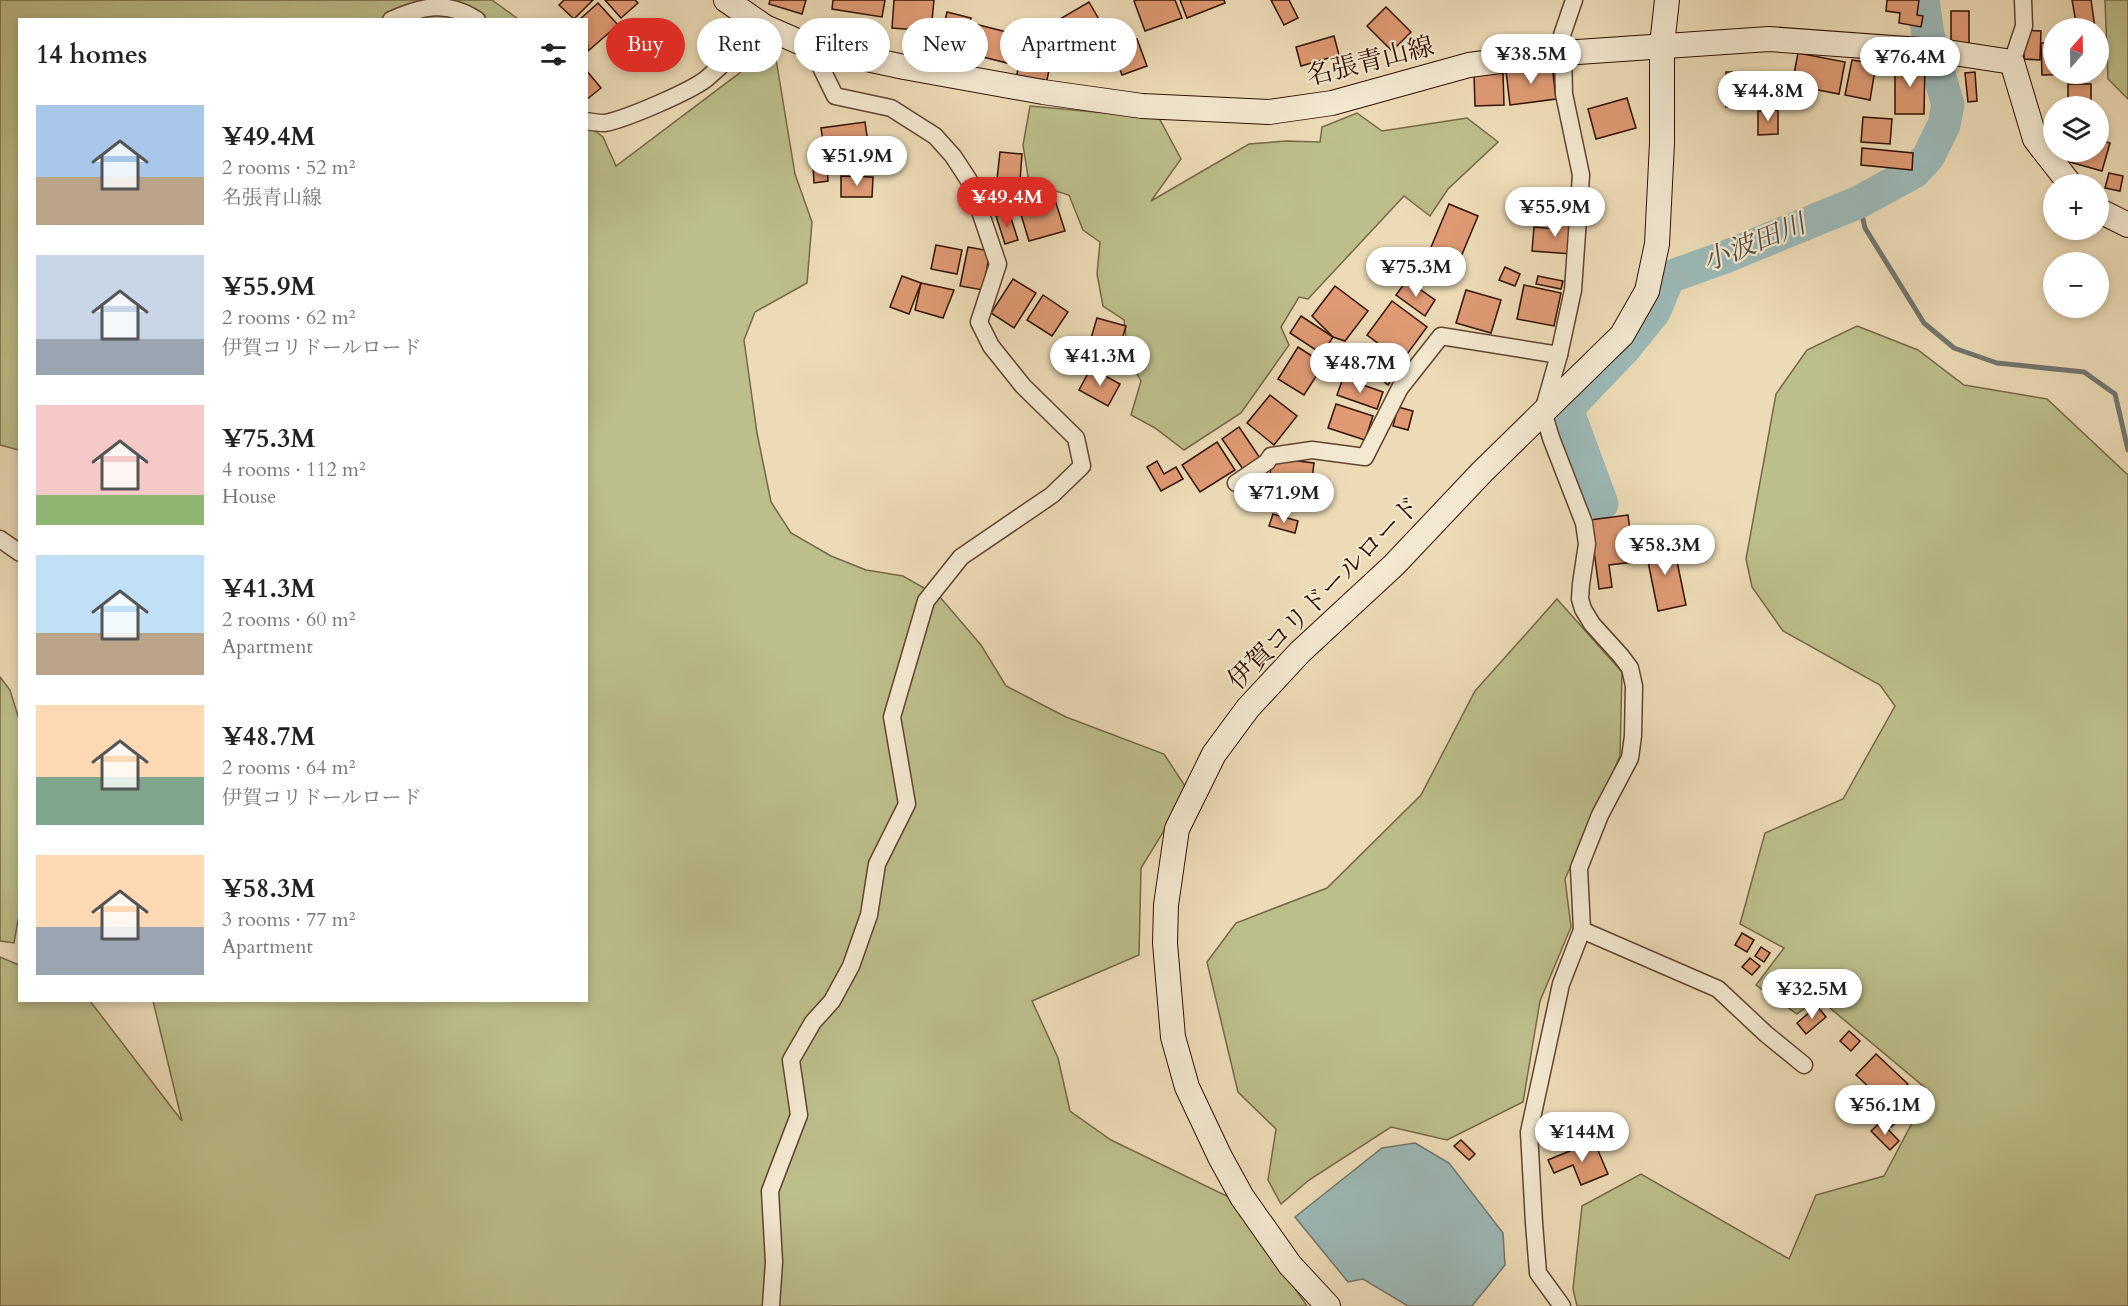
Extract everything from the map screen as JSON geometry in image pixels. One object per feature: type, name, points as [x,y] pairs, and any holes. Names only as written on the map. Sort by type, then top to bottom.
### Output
[{"type":"main road","name":"伊賀コリドールロード","points":[[1328,1306],[1290,1265],[1242,1197],[1187,1087],[1173,1037],[1165,943],[1166,905],[1177,829],[1215,754],[1248,708],[1300,652],[1394,565],[1482,472],[1622,335],[1647,291],[1657,244],[1662,143],[1662,45],[1667,0]]},
{"type":"main road","name":"名張青山線","points":[[730,1],[753,18]]},
{"type":"main road","name":"名張青山線","points":[[890,63],[1042,92],[1131,105],[1269,112],[1332,103],[1469,65],[1563,53],[1662,45],[1769,39],[1947,52],[2012,62]]},
{"type":"main road","points":[[2012,62],[2035,139],[2062,174]]},
{"type":"main road","points":[[2109,216],[2128,225]]},
{"type":"street","points":[[1562,1306],[1538,1273],[1529,1132],[1561,984],[1582,930],[1579,868],[1600,815],[1630,758],[1634,686],[1630,668],[1582,609],[1580,591],[1587,544],[1584,523],[1543,411],[1559,355],[1573,290],[1581,175],[1564,94],[1563,53],[1559,44],[1574,0]]},
{"type":"street","points":[[2012,62],[2024,26],[2023,0]]},
{"type":"street","points":[[396,18],[416,9],[444,5],[464,10],[474,18]]},
{"type":"street","points":[[588,121],[602,123],[617,120],[682,93],[713,72]]},
{"type":"street","points":[[771,1306],[774,1262],[771,1191],[799,1115],[791,1060],[813,1022],[832,1001],[851,966],[869,915],[877,864],[907,804],[892,717],[926,601],[961,557],[1052,495],[1082,466],[1076,438],[1023,386],[991,346],[979,322],[998,264],[970,182],[953,156],[935,136],[891,108],[835,96],[823,72]]},
{"type":"street","points":[[1236,483],[1267,462],[1271,456],[1312,450],[1365,457],[1400,388],[1441,336],[1559,355]]},
{"type":"street","points":[[0,539],[18,552]]},
{"type":"street","points":[[1582,930],[1718,989],[1766,1034],[1804,1065]]},
{"type":"green space","points":[[0,0],[492,0],[517,18],[18,18],[18,450],[0,445]]},
{"type":"green space","points":[[2105,0],[2128,0],[2128,99],[2109,80],[2109,18],[2106,18]]},
{"type":"green space","points":[[741,72],[778,72],[795,174],[812,222],[807,283],[755,312],[744,340],[757,433],[771,502],[791,533],[831,556],[866,570],[903,576],[940,597],[981,645],[1006,686],[1066,717],[1164,754],[1185,786],[1162,834],[1141,868],[1139,955],[1032,1001],[1058,1058],[1070,1111],[1111,1140],[1233,1199],[1307,1306],[0,1306],[0,957],[18,965],[18,1002],[91,1002],[182,1121],[153,1002],[588,1002],[588,126],[603,137],[616,166]]},
{"type":"green space","points":[[1030,106],[1159,118],[1181,159],[1151,201],[1249,144],[1286,141],[1320,142],[1322,127],[1357,113],[1382,131],[1467,118],[1498,142],[1448,189],[1430,216],[1404,196],[1308,299],[1299,297],[1281,327],[1289,345],[1241,413],[1184,450],[1155,428],[1131,415],[1141,381],[1129,359],[1124,320],[1103,306],[1097,274],[1100,242],[1083,230],[1069,195],[1029,183],[1023,145]]},
{"type":"green space","points":[[1857,326],[1918,350],[1964,385],[2047,399],[2128,475],[2128,1306],[1577,1306],[1573,1289],[1582,1206],[1641,1174],[1789,1259],[1816,1195],[1884,1176],[1929,1091],[1818,998],[1797,1014],[1756,985],[1784,948],[1740,924],[1765,833],[1843,799],[1895,706],[1880,685],[1783,631],[1752,587],[1746,559],[1776,394],[1807,350]]},
{"type":"green space","points":[[1557,599],[1622,672],[1620,756],[1565,879],[1571,927],[1540,1001],[1523,1102],[1447,1140],[1391,1127],[1309,1180],[1281,1204],[1268,1180],[1276,1129],[1238,1092],[1207,962],[1236,923],[1327,888],[1421,795],[1475,691]]},
{"type":"green space","points":[[0,677],[10,690],[18,716],[18,920],[14,943],[0,941]]},
{"type":"water","points":[[1415,1143],[1449,1163],[1503,1233],[1505,1265],[1472,1306],[1408,1306],[1363,1279],[1348,1282],[1295,1217],[1382,1148]]},
{"type":"building","points":[[564,0],[593,0],[575,18],[559,5]]},
{"type":"building","points":[[605,0],[635,0],[638,3],[621,18]]},
{"type":"building","points":[[770,0],[806,0],[802,14],[769,4]]},
{"type":"building","points":[[833,0],[885,0],[882,17],[832,9]]},
{"type":"building","points":[[894,0],[934,0],[932,18],[902,18],[902,29],[892,28]]},
{"type":"building","points":[[1175,0],[1182,18],[1145,31],[1134,1]]},
{"type":"building","points":[[1180,0],[1224,0],[1225,3],[1187,18]]},
{"type":"building","points":[[1271,0],[1289,0],[1298,18],[1284,25]]},
{"type":"building","points":[[1887,0],[1919,0],[1917,15],[1923,16],[1921,27],[1899,23],[1900,13],[1886,11]]},
{"type":"building","points":[[2072,0],[2091,0],[2094,18],[2075,18]]},
{"type":"building","points":[[1089,2],[1098,18],[1062,18]]},
{"type":"building","points":[[598,3],[612,18],[606,18],[606,35],[588,51],[588,18],[581,18]]},
{"type":"building","points":[[1386,7],[1411,32],[1392,51],[1367,26]]},
{"type":"building","points":[[1951,11],[1969,11],[1969,43],[1951,43]]},
{"type":"building","points":[[947,12],[971,18],[946,18]]},
{"type":"building","points":[[988,27],[1000,30],[1000,61],[988,58]]},
{"type":"building","points":[[2025,30],[2041,31],[2040,60],[2024,59]]},
{"type":"building","points":[[1334,36],[1339,55],[1301,66],[1296,47]]},
{"type":"building","points":[[1137,39],[1147,66],[1137,70]]},
{"type":"building","points":[[2041,43],[2043,43],[2043,75]]},
{"type":"building","points":[[1798,53],[1845,62],[1839,94],[1792,85]]},
{"type":"building","points":[[1852,60],[1876,64],[1870,100],[1845,95]]},
{"type":"building","points":[[1895,61],[1925,62],[1924,114],[1895,114]]},
{"type":"building","points":[[1552,65],[1556,99],[1510,105],[1506,71]]},
{"type":"building","points":[[588,72],[601,88],[588,98]]},
{"type":"building","points":[[1017,72],[1049,72],[1046,85],[1016,79]]},
{"type":"building","points":[[1726,72],[1769,72],[1768,108],[1726,107]]},
{"type":"building","points":[[1975,72],[1977,101],[1968,102],[1965,73]]},
{"type":"building","points":[[1503,73],[1504,105],[1475,106],[1474,74]]},
{"type":"building","points":[[2068,84],[2091,84],[2091,96],[2068,96]]},
{"type":"building","points":[[1627,98],[1636,128],[1596,139],[1588,109]]},
{"type":"building","points":[[1778,110],[1778,134],[1758,135],[1758,111]]},
{"type":"building","points":[[1863,117],[1892,119],[1890,144],[1861,142]]},
{"type":"building","points":[[865,122],[869,150],[825,155],[821,128]]},
{"type":"building","points":[[1862,148],[1913,153],[1912,170],[1861,165]]},
{"type":"building","points":[[1000,152],[1022,154],[1020,181],[997,179]]},
{"type":"building","points":[[2070,162],[2105,162],[2102,171]]},
{"type":"building","points":[[827,164],[828,181],[814,183],[813,165]]},
{"type":"building","points":[[2109,174],[2123,176],[2120,191],[2109,189]]},
{"type":"building","points":[[841,176],[873,177],[872,197],[841,197]]},
{"type":"building","points":[[1012,181],[1017,207],[995,211],[990,186]]},
{"type":"building","points":[[1054,197],[1065,231],[1029,241],[1019,208]]},
{"type":"building","points":[[1449,204],[1478,216],[1458,264],[1429,252]]},
{"type":"building","points":[[1009,212],[1018,240],[1005,244],[996,216]]},
{"type":"building","points":[[1558,217],[1575,219],[1572,254],[1532,251],[1534,227],[1557,229]]},
{"type":"building","points":[[936,245],[962,250],[957,274],[931,269]]},
{"type":"building","points":[[968,247],[990,251],[983,290],[960,286]]},
{"type":"building","points":[[1505,267],[1520,274],[1515,286],[1499,280]]},
{"type":"building","points":[[902,276],[921,283],[909,314],[890,307]]},
{"type":"building","points":[[1538,276],[1563,281],[1561,289],[1536,284]]},
{"type":"building","points":[[1013,279],[1036,293],[1014,328],[991,313]]},
{"type":"building","points":[[1407,280],[1435,300],[1425,316],[1396,295]]},
{"type":"building","points":[[921,283],[954,290],[943,318],[915,310]]},
{"type":"building","points":[[1524,285],[1561,293],[1554,326],[1517,319]]},
{"type":"building","points":[[1335,286],[1368,311],[1345,341],[1333,337],[1312,316]]},
{"type":"building","points":[[1466,290],[1501,300],[1491,333],[1456,323]]},
{"type":"building","points":[[1043,295],[1068,312],[1052,336],[1027,320]]},
{"type":"building","points":[[1392,301],[1427,327],[1402,361],[1367,335]]},
{"type":"building","points":[[1301,316],[1333,337],[1322,354],[1290,333]]},
{"type":"building","points":[[1097,318],[1126,326],[1112,374],[1083,365]]},
{"type":"building","points":[[1370,345],[1400,369],[1388,385],[1357,360]]},
{"type":"building","points":[[1298,347],[1324,364],[1304,395],[1278,379]]},
{"type":"building","points":[[1091,368],[1120,384],[1108,406],[1079,390]]},
{"type":"building","points":[[1343,378],[1383,392],[1377,409],[1337,395]]},
{"type":"building","points":[[1270,395],[1297,416],[1274,445],[1247,423]]},
{"type":"building","points":[[1336,404],[1373,416],[1365,440],[1328,428]]},
{"type":"building","points":[[1398,407],[1413,411],[1408,430],[1393,426]]},
{"type":"building","points":[[1239,427],[1262,461],[1245,472],[1222,439]]},
{"type":"building","points":[[1217,442],[1235,470],[1200,492],[1182,465]]},
{"type":"building","points":[[1272,458],[1314,463],[1312,479],[1294,477],[1291,506],[1261,503],[1263,483],[1269,484]]},
{"type":"building","points":[[1157,461],[1164,474],[1176,467],[1183,479],[1161,491],[1147,467]]},
{"type":"building","points":[[1273,514],[1298,521],[1295,533],[1269,526]]},
{"type":"building","points":[[1628,515],[1634,562],[1609,565],[1612,587],[1599,589],[1590,520]]},
{"type":"building","points":[[1673,542],[1686,605],[1658,611],[1645,547]]},
{"type":"building","points":[[1742,933],[1754,940],[1747,952],[1735,945]]},
{"type":"building","points":[[1761,947],[1770,953],[1764,962],[1755,956]]},
{"type":"building","points":[[1750,958],[1760,966],[1752,975],[1742,967]]},
{"type":"building","points":[[1817,1006],[1826,1017],[1806,1034],[1797,1023]]},
{"type":"building","points":[[1849,1031],[1860,1041],[1851,1051],[1840,1041]]},
{"type":"building","points":[[1876,1054],[1908,1084],[1888,1105],[1856,1075]]},
{"type":"building","points":[[1895,1106],[1904,1116],[1891,1127],[1882,1117]]},
{"type":"building","points":[[1881,1122],[1899,1141],[1890,1150],[1871,1131]]},
{"type":"building","points":[[1461,1140],[1475,1154],[1469,1160],[1454,1146]]},
{"type":"building","points":[[1594,1141],[1608,1174],[1581,1185],[1573,1165],[1554,1173],[1548,1160]]},
{"type":"waterway","name":"小波田川","points":[[1602,504],[1567,409],[1624,349],[1654,312],[1669,277],[1720,259],[1859,202],[1914,172],[1928,157],[1944,125],[1948,105],[1928,35],[1923,0]]},
{"type":"waterway","points":[[1859,202],[1865,228],[1924,323],[1954,348],[1997,363],[2084,372],[2115,394],[2128,450]]}]
